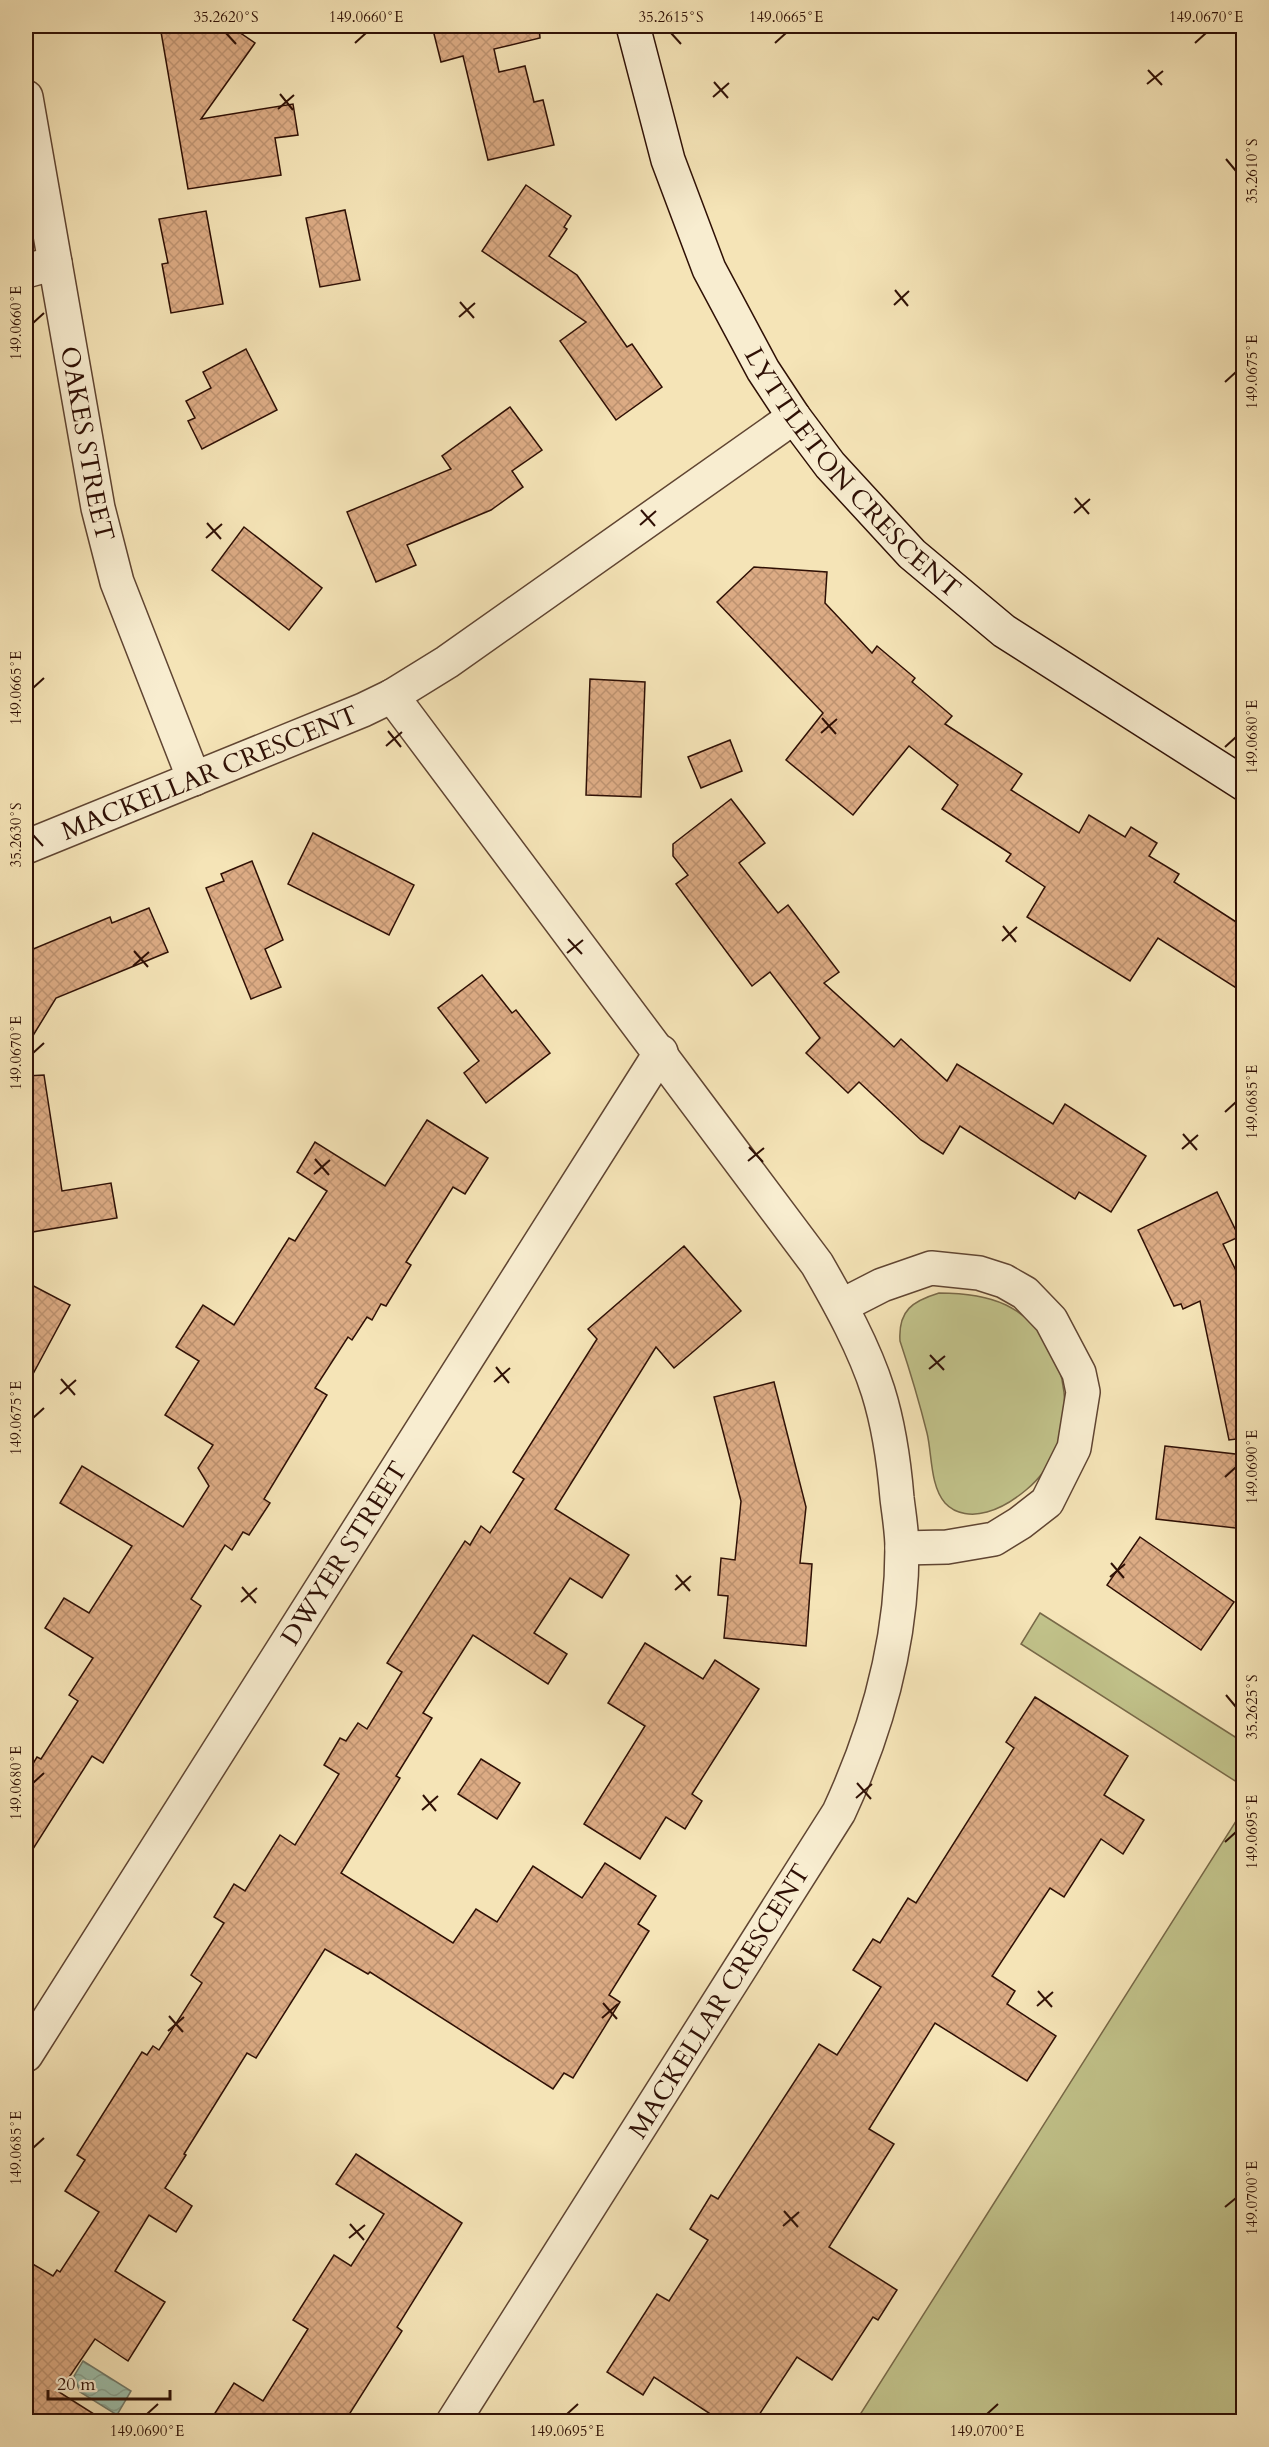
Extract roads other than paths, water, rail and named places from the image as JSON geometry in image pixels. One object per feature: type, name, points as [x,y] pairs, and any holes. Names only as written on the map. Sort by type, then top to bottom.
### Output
[{"type":"street","name":"LYTTLETON CRESCENT","points":[[633,26],[668,160],[709,269],[763,370],[830,465],[912,554],[1004,631],[1244,784]]},
{"type":"street","name":"OAKES STREET","points":[[26,97],[40,267],[98,508],[117,582],[194,779]]},
{"type":"street","name":"MACKELLAR CRESCENT","points":[[26,847],[363,710],[392,696],[447,662],[794,417]]},
{"type":"street","name":"MACKELLAR CRESCENT","points":[[392,696],[661,1052],[817,1264],[841,1306],[878,1390],[893,1452],[902,1548],[896,1636],[888,1680],[860,1768],[839,1812],[453,2421]]},
{"type":"street","name":"DWYER STREET","points":[[26,2055],[661,1052]]},
{"type":"street","points":[[841,1306],[882,1285],[931,1268],[979,1274],[1004,1281],[1025,1293],[1051,1320],[1079,1373],[1083,1392],[1081,1418],[1074,1448],[1047,1502],[994,1539],[947,1547],[902,1548]]},
{"type":"water","points":[[83,2361],[131,2391],[117,2415],[80,2392],[74,2376]]}]
